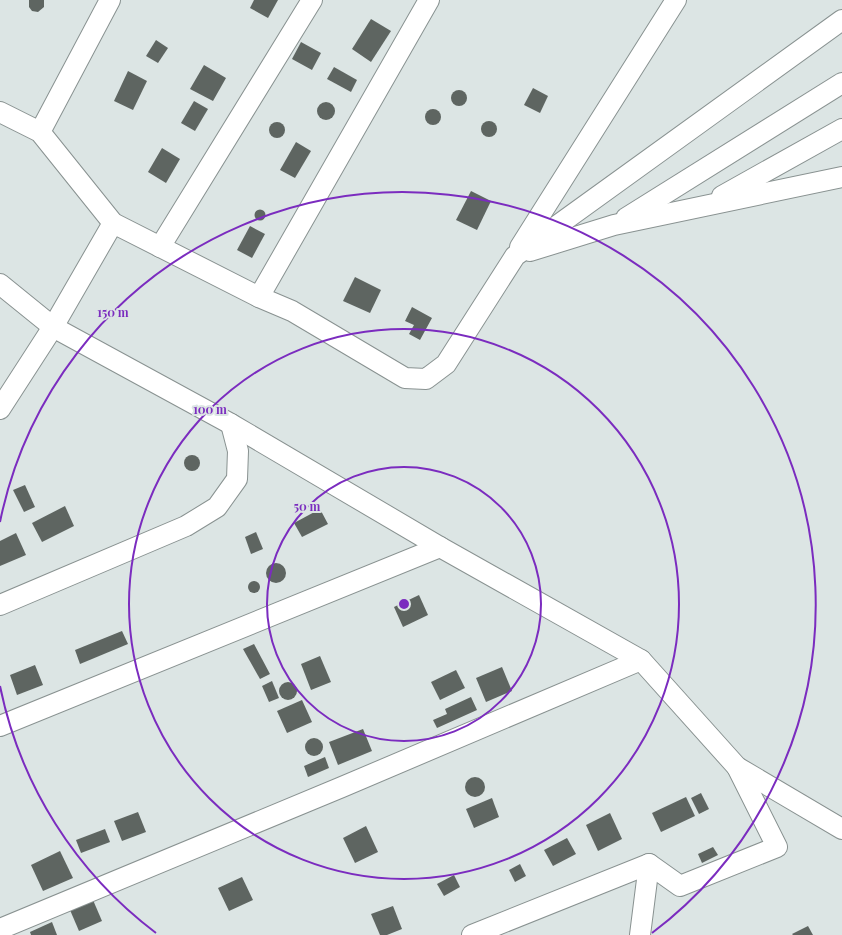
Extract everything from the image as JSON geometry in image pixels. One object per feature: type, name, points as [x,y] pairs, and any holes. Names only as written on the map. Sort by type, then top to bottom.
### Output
[{"type":"street","points":[[40,132],[110,0]]},
{"type":"street","points":[[160,247],[312,0]]},
{"type":"street","points":[[259,297],[429,0]]},
{"type":"street","points":[[0,112],[40,132],[113,223],[259,297],[292,311],[405,378],[426,379],[446,364],[676,0]]},
{"type":"street","points":[[515,256],[842,20]]},
{"type":"street","points":[[614,225],[842,83]]},
{"type":"street","points":[[704,206],[842,129]]},
{"type":"street","points":[[515,256],[614,225],[842,177]]},
{"type":"street","points":[[0,409],[53,327],[113,223]]},
{"type":"street","points":[[0,284],[53,327],[230,424],[440,547],[641,660],[737,767],[777,847],[680,886],[649,864]]},
{"type":"street","points":[[0,605],[186,526],[217,507],[237,479],[238,450],[230,424]]},
{"type":"street","points":[[0,726],[440,547]]},
{"type":"street","points":[[0,929],[342,787],[641,660]]},
{"type":"street","points":[[737,767],[842,829]]},
{"type":"street","points":[[472,935],[649,864]]},
{"type":"street","points":[[640,935],[649,864]]},
{"type":"building","points":[[29,0],[44,0],[44,7],[38,12],[32,11],[29,7]]},
{"type":"building","points":[[254,0],[278,0],[268,18],[250,8]]},
{"type":"building","points":[[371,19],[391,31],[371,62],[352,49]]},
{"type":"building","points":[[156,40],[168,48],[158,63],[146,56]]},
{"type":"building","points":[[301,42],[321,53],[312,70],[292,59]]},
{"type":"building","points":[[204,65],[226,78],[213,101],[190,89]]},
{"type":"building","points":[[334,67],[357,80],[351,92],[327,79]]},
{"type":"building","points":[[128,71],[147,81],[133,110],[114,101]]},
{"type":"building","points":[[533,88],[548,96],[540,113],[524,105]]},
{"type":"building","points":[[456,90],[462,90],[467,95],[465,104],[462,106],[456,106],[451,101],[451,95]]},
{"type":"building","points":[[194,101],[208,109],[195,131],[181,123]]},
{"type":"building","points":[[326,102],[332,105],[335,111],[332,117],[326,120],[320,117],[317,111],[320,105]]},
{"type":"building","points":[[433,109],[440,114],[441,117],[436,124],[433,125],[426,120],[425,117],[430,110]]},
{"type":"building","points":[[486,121],[492,121],[497,126],[495,135],[492,137],[486,137],[481,132],[481,126]]},
{"type":"building","points":[[277,122],[284,127],[285,130],[280,137],[277,138],[270,133],[269,130],[274,123]]},
{"type":"building","points":[[296,142],[311,151],[295,178],[280,170]]},
{"type":"building","points":[[162,148],[180,159],[166,183],[148,172]]},
{"type":"building","points":[[471,191],[491,201],[477,230],[456,220]]},
{"type":"building","points":[[260,209],[264,211],[266,215],[264,219],[260,221],[256,219],[254,215],[256,211]]},
{"type":"building","points":[[250,226],[265,234],[252,258],[237,250]]},
{"type":"building","points":[[355,277],[381,290],[370,313],[343,301]]},
{"type":"building","points":[[412,307],[432,318],[420,340],[409,334],[414,325],[405,321]]},
{"type":"building","points":[[192,455],[198,457],[200,463],[198,469],[192,471],[186,469],[184,463],[186,457]]},
{"type":"building","points":[[25,485],[35,507],[24,512],[13,490]]},
{"type":"building","points":[[65,506],[74,526],[42,542],[32,523]]},
{"type":"building","points":[[320,509],[328,524],[302,537],[294,523]]},
{"type":"building","points":[[256,532],[263,549],[251,554],[245,537]]},
{"type":"building","points":[[16,533],[26,555],[0,566],[0,541]]},
{"type":"building","points":[[276,563],[283,566],[286,573],[283,580],[276,583],[269,580],[266,573],[269,566]]},
{"type":"building","points":[[254,581],[258,583],[260,587],[258,591],[254,593],[250,591],[248,587],[250,583]]},
{"type":"building","points":[[419,595],[428,615],[403,627],[394,607]]},
{"type":"building","points":[[122,631],[128,644],[80,664],[75,650]]},
{"type":"building","points":[[254,644],[270,674],[260,679],[243,649]]},
{"type":"building","points":[[320,656],[331,682],[311,690],[301,664]]},
{"type":"building","points":[[35,665],[43,685],[17,695],[10,675]]},
{"type":"building","points":[[502,667],[512,691],[486,702],[476,678]]},
{"type":"building","points":[[456,670],[465,688],[440,700],[431,682]]},
{"type":"building","points":[[272,681],[279,698],[269,702],[262,686]]},
{"type":"building","points":[[288,682],[294,685],[297,691],[294,697],[288,700],[282,697],[279,691],[282,685]]},
{"type":"building","points":[[471,697],[477,710],[437,728],[433,720],[447,714],[445,709]]},
{"type":"building","points":[[302,700],[312,722],[287,733],[277,711]]},
{"type":"building","points":[[363,729],[372,751],[338,765],[329,742]]},
{"type":"building","points":[[314,738],[320,741],[323,747],[320,753],[314,756],[308,753],[305,747],[308,741]]},
{"type":"building","points":[[325,757],[329,768],[308,777],[304,766]]},
{"type":"building","points":[[475,777],[482,780],[485,787],[482,794],[475,797],[468,794],[465,787],[468,780]]},
{"type":"building","points":[[701,793],[709,809],[699,814],[691,798]]},
{"type":"building","points":[[686,797],[695,816],[661,832],[652,813]]},
{"type":"building","points":[[492,798],[499,817],[474,828],[466,809]]},
{"type":"building","points":[[138,812],[146,832],[122,841],[114,821]]},
{"type":"building","points":[[610,813],[622,839],[598,851],[586,825]]},
{"type":"building","points":[[366,826],[378,852],[355,863],[343,838]]},
{"type":"building","points":[[105,829],[110,842],[81,853],[76,840]]},
{"type":"building","points":[[567,838],[576,854],[553,866],[544,850]]},
{"type":"building","points":[[713,847],[718,855],[702,863],[698,854]]},
{"type":"building","points":[[60,851],[73,878],[43,891],[31,865]]},
{"type":"building","points":[[520,864],[526,876],[515,882],[509,870]]},
{"type":"building","points":[[454,875],[460,887],[444,896],[437,884]]},
{"type":"building","points":[[242,877],[253,900],[229,911],[218,888]]},
{"type":"building","points":[[93,900],[102,921],[79,931],[70,910]]},
{"type":"building","points":[[393,906],[402,929],[387,935],[380,935],[371,914]]},
{"type":"building","points":[[52,922],[57,935],[31,935],[30,932]]},
{"type":"building","points":[[808,926],[813,935],[792,934]]}]
